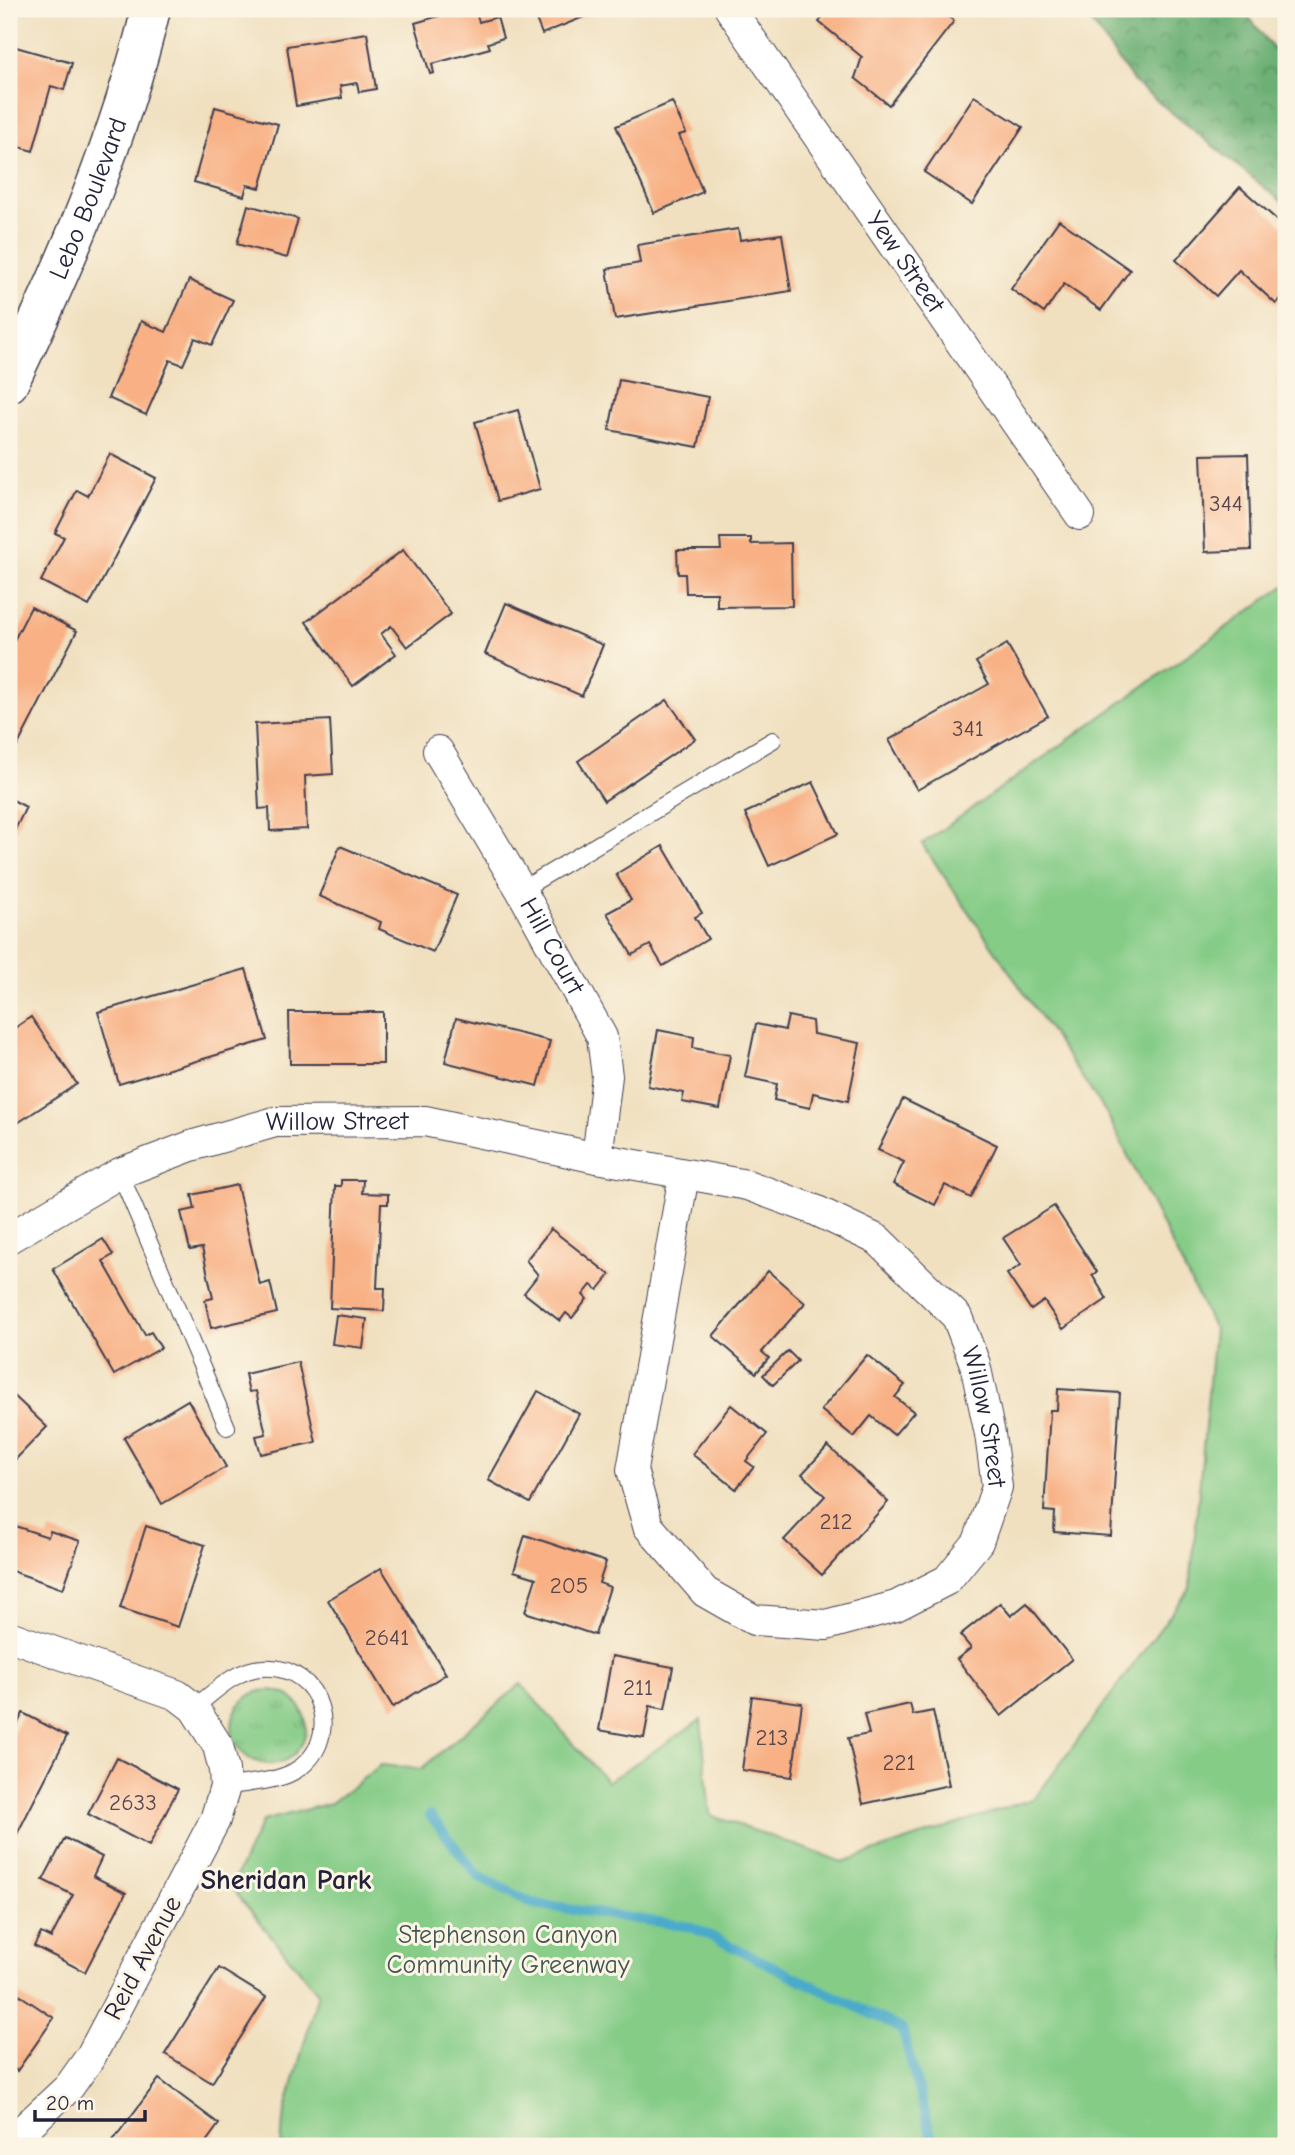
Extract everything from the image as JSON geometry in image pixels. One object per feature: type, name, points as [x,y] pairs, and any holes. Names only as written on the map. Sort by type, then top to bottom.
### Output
[{"type":"main road","name":"Lebo Boulevard","points":[[9,383],[61,272],[127,95],[151,9]]},
{"type":"street","name":"Yew Street","points":[[730,9],[1080,516]]},
{"type":"street","name":"Hill Court","points":[[438,751],[521,890],[602,1037],[607,1076],[597,1158]]},
{"type":"street","name":"Willow Street","points":[[9,1238],[120,1173],[191,1146],[275,1122],[425,1121],[597,1158],[747,1185],[815,1210],[878,1240],[957,1317],[975,1364],[990,1434],[997,1487],[978,1542],[947,1580],[896,1606],[826,1625],[754,1620],[705,1592],[648,1526],[632,1470],[684,1175]]},
{"type":"street","points":[[9,1636],[177,1695],[194,1708]]},
{"type":"street","name":"Reid Avenue","points":[[9,2143],[69,2087],[91,2056],[215,1820],[225,1787],[218,1746],[194,1708]]},
{"type":"lane","points":[[521,890],[773,740]]},
{"type":"lane","points":[[120,1173],[227,1427]]},
{"type":"lane","points":[[194,1708],[236,1676],[260,1668],[287,1669],[313,1688],[324,1720],[317,1753],[292,1773],[225,1787]]},
{"type":"green space","points":[[1082,9],[1243,9],[1286,66],[1286,205],[1134,82]]},
{"type":"green space","name":"Stephenson Canyon Community Greenway","points":[[1286,585],[1286,2146],[281,2146],[283,2120],[318,1993],[231,1887],[262,1821],[331,1803],[381,1765],[421,1769],[521,1684],[607,1782],[701,1720],[710,1815],[843,1862],[1035,1798],[1190,1588],[1214,1329],[1107,1114],[922,844]]},
{"type":"green space","points":[[269,1690],[283,1693],[295,1701],[303,1713],[306,1727],[303,1741],[295,1753],[283,1761],[269,1764],[255,1761],[243,1753],[235,1741],[232,1727],[235,1713],[243,1701],[255,1693]]},
{"type":"building","points":[[463,9],[475,9],[479,22],[497,17],[503,38],[488,43],[490,48],[432,64],[434,73],[430,74],[415,23]]},
{"type":"building","points":[[532,9],[603,9],[542,34]]},
{"type":"building","points":[[829,9],[938,9],[954,21],[889,105],[855,78],[862,57],[819,22]]},
{"type":"building","points":[[367,33],[376,89],[359,92],[357,83],[340,86],[342,98],[296,106],[287,46]]},
{"type":"building","points":[[9,45],[72,63],[64,90],[51,86],[33,151],[9,144]]},
{"type":"building","points":[[974,96],[1023,127],[972,204],[924,172]]},
{"type":"building","points":[[672,102],[686,133],[679,135],[703,192],[654,213],[616,126]]},
{"type":"building","points":[[215,107],[278,124],[260,188],[247,185],[244,196],[194,182]]},
{"type":"building","points":[[1240,187],[1286,228],[1286,293],[1276,304],[1239,270],[1216,296],[1176,260]]},
{"type":"building","points":[[248,205],[298,219],[287,258],[237,244]]},
{"type":"building","points":[[1059,220],[1130,270],[1101,310],[1064,284],[1044,313],[1011,289]]},
{"type":"building","points":[[738,229],[740,240],[782,234],[791,291],[615,319],[607,269],[640,263],[637,245]]},
{"type":"building","points":[[189,280],[233,300],[212,345],[195,338],[183,365],[170,360],[146,415],[108,398],[141,321],[166,332]]},
{"type":"building","points":[[619,380],[708,397],[698,447],[609,430]]},
{"type":"building","points":[[518,410],[540,489],[498,501],[475,422]]},
{"type":"building","points":[[110,454],[156,478],[89,606],[41,581],[64,537],[55,533],[77,490],[88,496]]},
{"type":"building","points":[[1248,454],[1251,550],[1205,552],[1201,455]]},
{"type":"building","points":[[720,538],[751,538],[751,544],[791,543],[792,606],[717,607],[717,593],[686,593],[685,574],[678,574],[677,550],[721,550]]},
{"type":"building","points":[[403,550],[451,614],[407,647],[391,626],[381,634],[396,654],[353,686],[306,622]]},
{"type":"building","points":[[506,603],[603,645],[582,696],[485,654]]},
{"type":"building","points":[[31,607],[77,631],[9,762],[9,650]]},
{"type":"building","points":[[1007,644],[1048,716],[917,790],[889,740],[989,684],[976,662]]},
{"type":"building","points":[[667,700],[695,739],[604,801],[578,761]]},
{"type":"building","points":[[330,720],[333,774],[305,776],[307,829],[270,831],[269,808],[259,809],[255,724]]},
{"type":"building","points":[[813,782],[838,834],[769,866],[745,813]]},
{"type":"building","points":[[9,798],[26,807],[11,838],[9,837]]},
{"type":"building","points":[[340,846],[457,895],[433,952],[379,929],[381,922],[319,896]]},
{"type":"building","points":[[663,846],[702,913],[695,917],[708,939],[663,966],[650,945],[632,955],[607,913],[631,900],[616,874]]},
{"type":"building","points":[[246,969],[267,1040],[119,1084],[98,1012]]},
{"type":"building","points":[[289,1012],[383,1012],[383,1064],[290,1064]]},
{"type":"building","points":[[788,1016],[812,1021],[813,1034],[860,1043],[848,1101],[813,1093],[810,1108],[774,1100],[777,1084],[745,1077],[756,1024],[785,1030]]},
{"type":"building","points":[[31,1017],[77,1084],[10,1128],[9,1032]]},
{"type":"building","points":[[456,1018],[550,1041],[538,1086],[445,1062]]},
{"type":"building","points":[[658,1030],[694,1037],[693,1048],[730,1055],[720,1109],[682,1102],[684,1093],[648,1086]]},
{"type":"building","points":[[903,1099],[997,1145],[971,1198],[945,1185],[935,1205],[893,1184],[904,1162],[878,1150]]},
{"type":"building","points":[[341,1180],[363,1180],[362,1193],[388,1194],[388,1204],[381,1204],[377,1288],[385,1288],[384,1311],[330,1308],[335,1186],[341,1186]]},
{"type":"building","points":[[237,1185],[260,1285],[270,1282],[277,1313],[211,1328],[205,1300],[213,1298],[202,1248],[190,1250],[181,1212],[195,1209],[192,1195]]},
{"type":"building","points":[[1054,1206],[1097,1272],[1092,1275],[1107,1299],[1063,1329],[1044,1301],[1031,1310],[1007,1274],[1021,1265],[1003,1238]]},
{"type":"building","points":[[551,1229],[610,1275],[598,1290],[591,1285],[583,1295],[587,1299],[572,1318],[566,1313],[560,1321],[524,1293],[538,1275],[526,1260]]},
{"type":"building","points":[[103,1239],[113,1255],[103,1261],[145,1335],[151,1332],[161,1348],[114,1375],[53,1269]]},
{"type":"building","points":[[768,1271],[805,1303],[762,1352],[769,1358],[756,1373],[713,1336]]},
{"type":"building","points":[[336,1315],[367,1319],[363,1348],[332,1344]]},
{"type":"building","points":[[788,1351],[798,1361],[773,1385],[763,1375]]},
{"type":"building","points":[[867,1355],[905,1385],[895,1397],[914,1412],[894,1435],[871,1416],[854,1437],[821,1410]]},
{"type":"building","points":[[298,1362],[316,1442],[261,1454],[256,1436],[266,1434],[256,1391],[249,1392],[245,1374]]},
{"type":"building","points":[[1058,1389],[1120,1393],[1111,1536],[1054,1532],[1055,1512],[1044,1511],[1050,1410],[1057,1410]]},
{"type":"building","points":[[9,1391],[47,1427],[11,1464],[9,1462]]},
{"type":"building","points":[[538,1391],[579,1414],[530,1503],[488,1480]]},
{"type":"building","points":[[188,1400],[226,1467],[162,1504],[124,1438]]},
{"type":"building","points":[[731,1405],[767,1434],[746,1461],[754,1467],[736,1489],[692,1454]]},
{"type":"building","points":[[828,1446],[888,1502],[822,1575],[784,1540],[825,1496],[802,1474]]},
{"type":"building","points":[[9,1524],[48,1537],[50,1531],[80,1541],[63,1589],[9,1570]]},
{"type":"building","points":[[146,1526],[205,1545],[178,1627],[120,1608]]},
{"type":"building","points":[[525,1535],[606,1562],[599,1583],[610,1587],[595,1635],[525,1612],[536,1578],[514,1571]]},
{"type":"building","points":[[381,1568],[446,1674],[393,1707],[328,1600]]},
{"type":"building","points":[[1000,1603],[1011,1616],[1027,1603],[1072,1659],[1001,1716],[957,1659],[971,1648],[960,1635]]},
{"type":"building","points":[[612,1656],[673,1667],[665,1709],[650,1706],[644,1738],[599,1730]]},
{"type":"building","points":[[752,1696],[802,1703],[792,1777],[742,1770]]},
{"type":"building","points":[[910,1704],[913,1715],[933,1711],[949,1785],[863,1804],[848,1738],[869,1734],[864,1714]]},
{"type":"building","points":[[23,1713],[67,1736],[14,1840],[9,1838],[9,1741]]},
{"type":"building","points":[[117,1758],[178,1789],[149,1846],[88,1814]]},
{"type":"building","points":[[65,1838],[102,1857],[93,1876],[126,1893],[85,1972],[34,1946],[41,1933],[51,1938],[73,1895],[43,1880]]},
{"type":"building","points":[[219,1968],[266,1997],[212,2083],[165,2054]]},
{"type":"building","points":[[9,1988],[54,2018],[17,2071],[9,2065]]},
{"type":"building","points":[[159,2079],[219,2124],[203,2146],[115,2146],[111,2143]]},
{"type":"waterway","points":[[430,1815],[478,1876],[534,1904],[692,1927],[902,2029],[934,2146]]},
{"type":"district","name":"Sheridan Park","points":[[286,1880]]}]
